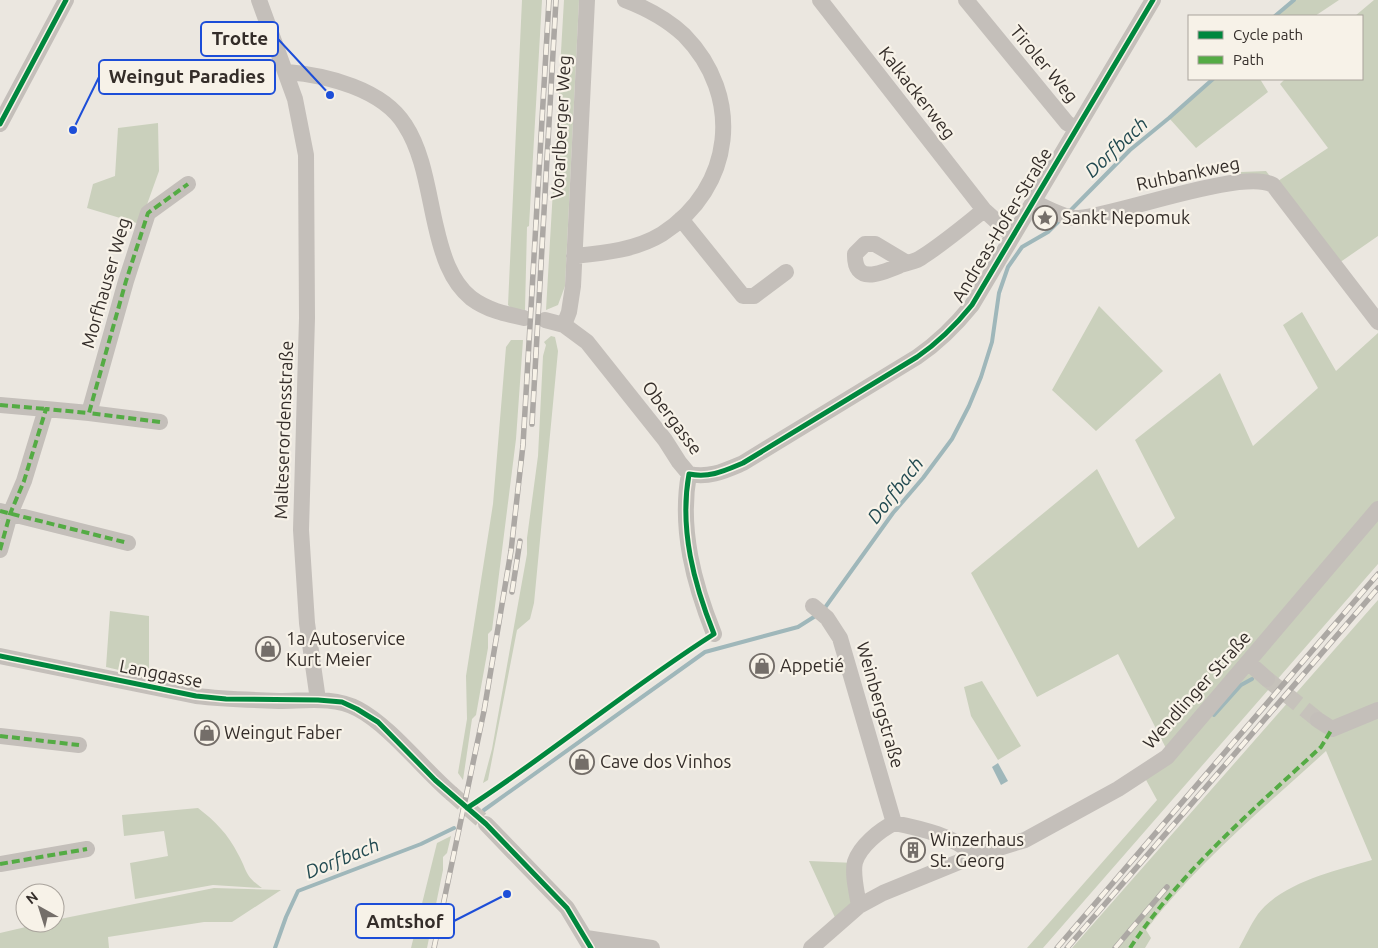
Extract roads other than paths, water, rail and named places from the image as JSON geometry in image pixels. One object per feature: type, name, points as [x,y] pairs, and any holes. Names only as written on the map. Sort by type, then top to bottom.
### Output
[{"type":"street","points":[[0,124],[66,0]]},
{"type":"street","name":"Malteserordensstraße","points":[[259,0],[287,72],[302,125],[306,155],[306,327],[301,530],[307,623],[318,700]]},
{"type":"street","name":"Vorarlberger Weg","points":[[564,325],[569,312],[574,256],[587,0]]},
{"type":"street","points":[[574,256],[603,253],[648,242],[663,234],[681,219],[708,188],[720,159],[724,140],[721,101],[701,58],[684,35],[668,22],[626,0]]},
{"type":"street","name":"Kalkackerweg","points":[[820,0],[984,210],[1002,229],[1013,236]]},
{"type":"street","name":"Tiroler Weg","points":[[966,0],[1067,123],[1075,128]]},
{"type":"street","name":"Andreas-Hofer-Straße","points":[[689,474],[707,476],[717,474],[743,462],[938,343],[955,326],[972,305],[1075,128],[1153,0]]},
{"type":"street","points":[[287,72],[303,73],[341,84],[373,97],[393,111],[406,125],[415,148],[422,169],[440,247],[453,275],[471,297],[488,308],[524,318]]},
{"type":"street","name":"Ruhbankweg","points":[[1033,202],[1078,219],[1238,181],[1266,181],[1273,185],[1378,322]]},
{"type":"street","name":"Morfhauser Weg","points":[[89,413],[126,281],[148,213],[188,184]]},
{"type":"street","points":[[907,263],[920,259],[984,210]]},
{"type":"street","points":[[681,219],[743,296],[754,296],[786,272]]},
{"type":"street","name":"Obergasse","points":[[545,320],[564,325],[587,342],[665,440],[689,474],[685,504],[692,568],[696,586],[714,634]]},
{"type":"street","points":[[0,405],[160,422]]},
{"type":"street","points":[[0,550],[5,513],[24,481],[46,409]]},
{"type":"street","name":"Wendlinger Straße","points":[[811,948],[859,906],[883,893],[976,855],[1025,840],[1110,794],[1167,757],[1249,663],[1378,509]]},
{"type":"street","points":[[5,513],[128,543]]},
{"type":"street","name":"Weinbergstraße","points":[[818,610],[840,638],[894,823]]},
{"type":"street","name":"Langgasse","points":[[0,656],[196,696],[226,699],[318,700]]},
{"type":"street","points":[[1249,663],[1267,679]]},
{"type":"street","points":[[318,700],[342,702],[358,709],[378,722],[451,794]]},
{"type":"street","points":[[1325,725],[1378,710]]},
{"type":"street","points":[[0,736],[79,746]]},
{"type":"street","points":[[859,906],[855,863],[861,851],[886,827],[894,823],[926,830],[947,838],[964,846],[976,855]]},
{"type":"street","points":[[486,824],[567,908],[588,943],[652,948]]},
{"type":"street","points":[[0,864],[88,849]]},
{"type":"water","points":[[998,763],[1008,781],[1001,785],[992,767]]},
{"type":"waterway","name":"Dorfbach","points":[[1276,15],[1294,0]]},
{"type":"waterway","name":"Dorfbach","points":[[1068,213],[1130,150],[1212,80]]},
{"type":"waterway","name":"Dorfbach","points":[[824,609],[893,513],[923,478],[952,439],[981,377],[992,342],[999,293],[1008,267],[1022,247],[1048,232],[1061,219]]},
{"type":"waterway","name":"Dorfbach","points":[[484,810],[705,652],[798,627],[817,615]]},
{"type":"waterway","points":[[1214,715],[1241,685],[1252,679]]},
{"type":"waterway","name":"Dorfbach","points":[[275,948],[298,891],[421,844],[454,828]]},
{"type":"tunnel","points":[[1267,679],[1318,720]]},
{"type":"tunnel","points":[[451,793],[486,824]]},
{"type":"railway","points":[[434,948],[484,711],[511,551],[523,445],[549,0]]},
{"type":"railway","points":[[532,424],[556,0]]},
{"type":"railway","points":[[512,592],[520,541]]},
{"type":"railway","points":[[1057,948],[1378,574]]},
{"type":"railway","points":[[1067,948],[1378,588]]},
{"type":"railway","points":[[1115,948],[1167,887]]},
{"type":"place","name":"Trotte","points":[[330,95]]},
{"type":"place","name":"Weingut Paradies","points":[[73,130]]},
{"type":"place","name":"Sankt Nepomuk","points":[[1045,218]]},
{"type":"place","name":"1a Autoservice Kurt Meier","points":[[268,649]]},
{"type":"place","name":"Appetié","points":[[762,666]]},
{"type":"place","name":"Weingut Faber","points":[[207,733]]},
{"type":"place","name":"Cave dos Vinhos","points":[[582,762]]},
{"type":"place","name":"Winzerhaus St. Georg","points":[[913,850]]},
{"type":"place","name":"Amtshof","points":[[507,894]]}]
